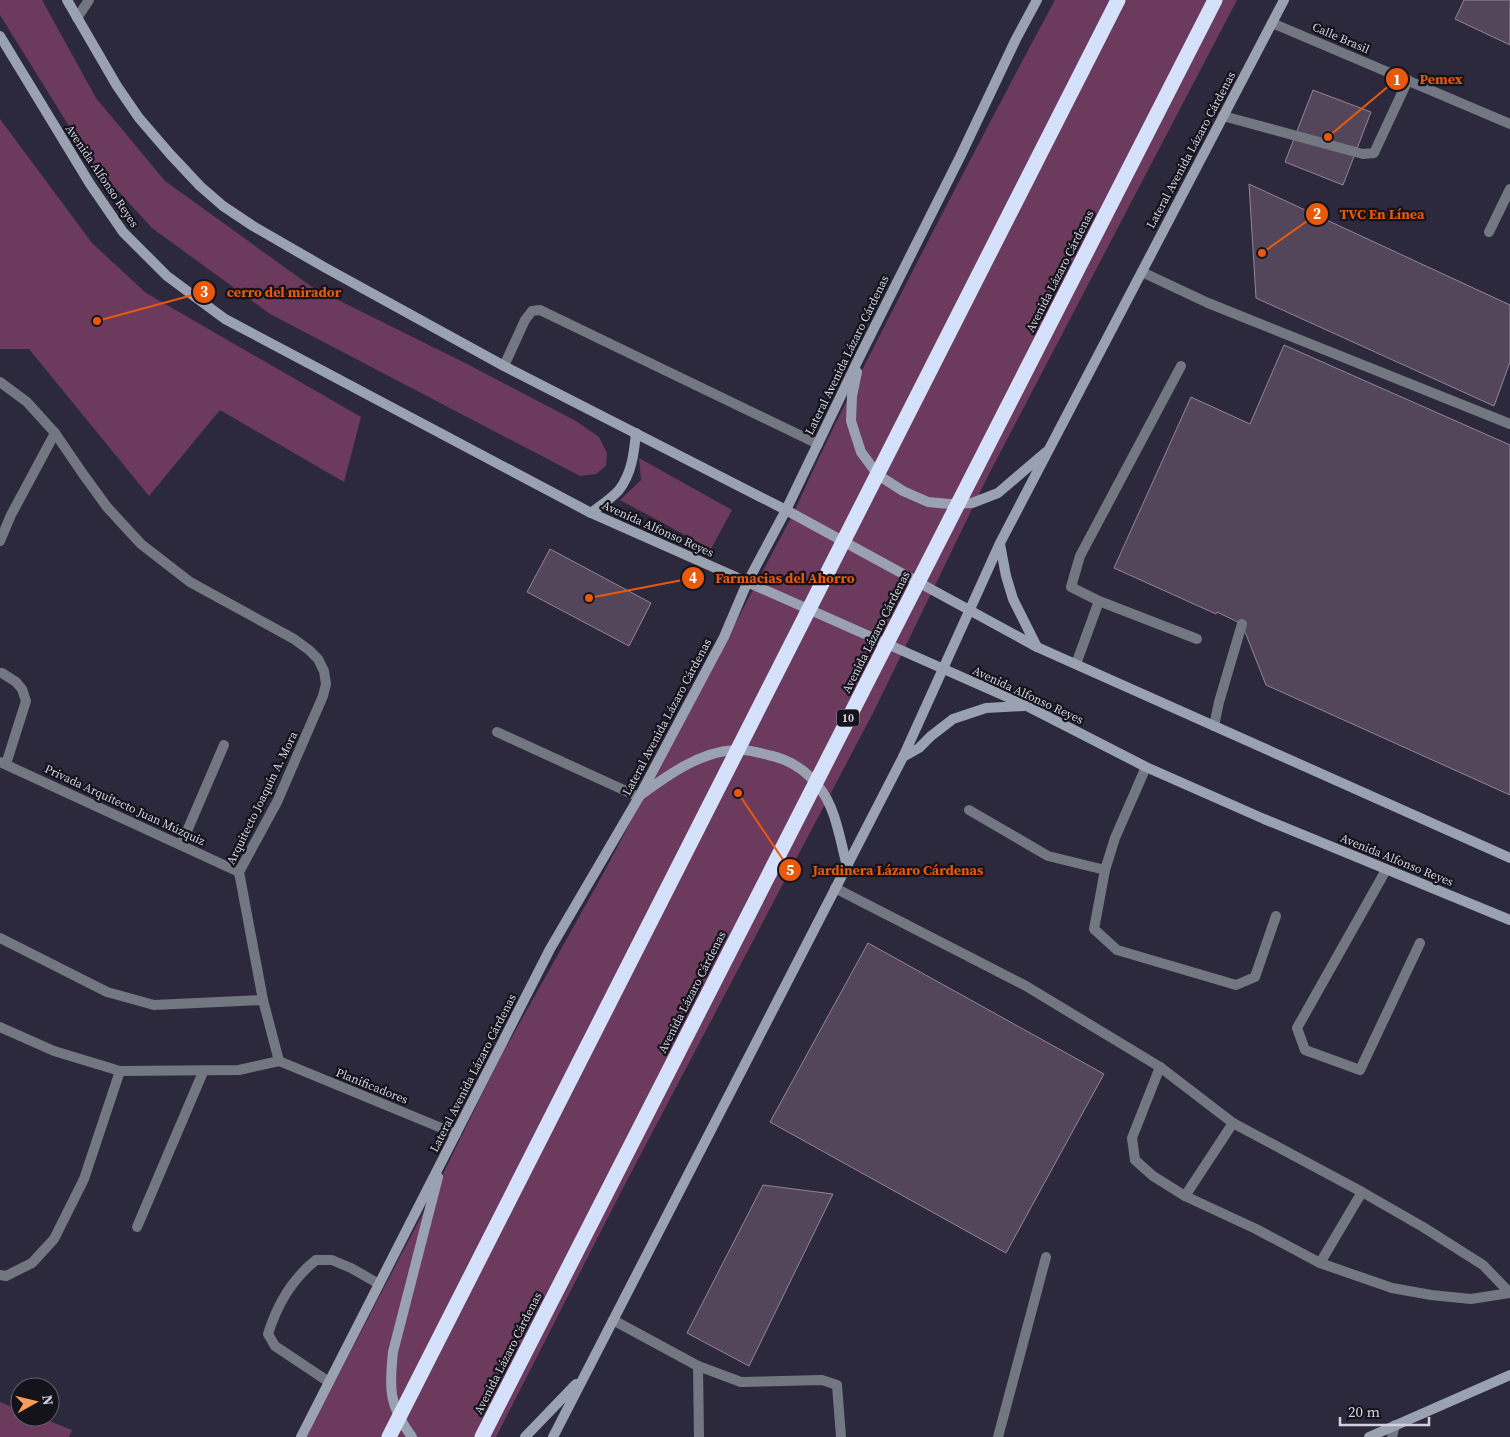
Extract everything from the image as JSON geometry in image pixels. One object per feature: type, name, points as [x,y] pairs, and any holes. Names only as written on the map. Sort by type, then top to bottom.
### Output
[{"type":"highway","points":[[390,1437],[1118,0]]},
{"type":"highway","name":"Avenida Lázaro Cárdenas","points":[[482,1437],[1215,0]]},
{"type":"main road","points":[[68,0],[117,86],[139,118],[200,186],[223,206],[324,267],[504,366],[786,510],[1037,647],[1510,858]]},
{"type":"main road","name":"Lateral Avenida Lázaro Cárdenas","points":[[301,1437],[550,949],[639,797],[724,636],[747,583],[786,510],[1016,39],[1038,0]]},
{"type":"main road","name":"Lateral Avenida Lázaro Cárdenas","points":[[553,1437],[903,757],[1000,543],[1284,0]]},
{"type":"main road","name":"Avenida Alfonso Reyes","points":[[0,36],[90,184],[124,232],[166,276],[225,318],[591,513],[1025,705],[1146,767],[1264,819],[1510,920]]},
{"type":"main road","points":[[860,356],[852,396],[851,421],[861,452],[878,475],[903,491],[928,502],[949,504],[972,503],[998,493],[1050,449]]},
{"type":"main road","points":[[591,513],[618,490],[625,479],[631,467],[636,433]]},
{"type":"main road","points":[[1000,543],[1006,576],[1013,599],[1037,647]]},
{"type":"main road","points":[[903,757],[919,748],[930,736],[953,719],[986,708],[1025,705]]},
{"type":"main road","points":[[639,797],[664,778],[710,755],[734,750],[756,752],[782,758],[803,770],[820,787],[832,811],[846,866]]},
{"type":"main road","points":[[412,1437],[403,1426],[391,1398],[390,1377],[392,1360],[413,1273],[444,1157]]},
{"type":"main road","points":[[525,1437],[585,1375]]},
{"type":"main road","points":[[1369,1437],[1510,1375]]},
{"type":"street","points":[[77,18],[88,0]]},
{"type":"street","name":"Calle Brasil","points":[[1272,23],[1510,124]]},
{"type":"street","points":[[1223,116],[1363,154],[1374,153],[1408,80]]},
{"type":"street","points":[[1489,232],[1510,189]]},
{"type":"street","points":[[1142,272],[1208,302],[1510,424]]},
{"type":"street","points":[[504,366],[525,320],[532,311],[540,310],[818,444]]},
{"type":"street","points":[[1181,366],[1080,556],[1071,587],[1099,601],[1197,639]]},
{"type":"street","name":"Arquitecto Joaquín A. Mora","points":[[0,382],[27,402],[55,433],[107,506],[141,544],[190,582],[294,639],[318,659],[324,671],[326,684],[323,696],[277,802],[239,872],[263,1000],[279,1061]]},
{"type":"street","points":[[0,541],[28,482],[55,433]]},
{"type":"street","points":[[1076,664],[1099,601]]},
{"type":"street","points":[[1214,726],[1219,702],[1242,624]]},
{"type":"street","points":[[2,673],[16,682],[22,689],[26,701],[3,763]]},
{"type":"street","points":[[497,732],[639,797]]},
{"type":"street","points":[[181,845],[224,745]]},
{"type":"street","name":"Privada Arquitecto Juan Múzquiz","points":[[3,763],[239,872]]},
{"type":"street","points":[[1146,767],[1104,870],[1094,929],[1117,950],[1236,985],[1255,977],[1276,916]]},
{"type":"street","points":[[970,810],[1048,856],[1104,870]]},
{"type":"street","points":[[1386,870],[1297,1028],[1305,1050],[1360,1070],[1420,943]]},
{"type":"street","points":[[835,888],[1026,986],[1160,1067],[1233,1123],[1423,1226],[1483,1265],[1510,1293]]},
{"type":"street","points":[[0,938],[107,992],[154,1005],[263,1000]]},
{"type":"street","points":[[0,1027],[54,1051],[120,1071],[203,1072],[239,1070],[279,1061]]},
{"type":"street","name":"Planificadores","points":[[279,1061],[456,1134]]},
{"type":"street","points":[[1160,1067],[1132,1138],[1135,1160],[1153,1176],[1185,1196],[1256,1229],[1320,1263],[1392,1288],[1471,1300],[1510,1293]]},
{"type":"street","points":[[0,1275],[6,1276],[32,1263],[54,1239],[84,1179],[120,1071]]},
{"type":"street","points":[[137,1227],[203,1072]]},
{"type":"street","points":[[1185,1196],[1233,1123]]},
{"type":"street","points":[[1320,1263],[1362,1192]]},
{"type":"street","points":[[998,1437],[1046,1257]]},
{"type":"street","points":[[329,1382],[275,1346],[268,1334],[273,1318],[303,1270],[316,1260],[332,1260],[380,1284]]},
{"type":"street","points":[[613,1320],[698,1366],[742,1382],[822,1380],[837,1384],[842,1437]]},
{"type":"street","points":[[698,1366],[699,1437]]},
{"type":"street","points":[[1392,1437],[1395,1425]]},
{"type":"shaded area","points":[[0,0],[42,0],[96,98],[165,181],[312,287],[576,421],[599,437],[607,453],[606,466],[596,474],[580,476],[270,314],[152,228],[90,160],[0,15]]},
{"type":"shaded area","points":[[1055,0],[1237,0],[990,472],[874,711],[623,1188],[496,1437],[306,1437],[436,1188],[500,1058],[603,874],[795,510],[874,346]]},
{"type":"shaded area","points":[[0,119],[92,243],[146,293],[361,417],[344,482],[220,410],[149,496],[29,349],[0,349]]},
{"type":"shaded area","points":[[639,458],[732,510],[711,549],[620,500],[641,480]]},
{"type":"shaded area","points":[[0,1402],[10,1406],[10,1427],[60,1427],[60,1425],[72,1430],[69,1437],[0,1437]]},
{"type":"building","points":[[1464,0],[1510,0],[1510,45],[1455,19]]},
{"type":"building","points":[[1313,90],[1371,112],[1343,185],[1285,162]]},
{"type":"building","points":[[1249,184],[1510,305],[1510,362],[1494,406],[1256,298]]},
{"type":"building","points":[[1284,345],[1510,445],[1510,795],[1266,685],[1242,624],[1114,568],[1191,397],[1250,424]]},
{"type":"building","points":[[550,549],[651,603],[629,646],[527,592]]},
{"type":"building","points":[[868,943],[1104,1074],[1006,1253],[770,1122]]},
{"type":"building","points":[[763,1185],[833,1194],[749,1366],[687,1333]]},
{"type":"place","name":"Pemex","points":[[1328,137]]},
{"type":"place","name":"TVC En Línea","points":[[1262,253]]},
{"type":"place","name":"cerro del mirador","points":[[97,321]]},
{"type":"place","name":"Farmacias del Ahorro","points":[[589,598]]},
{"type":"place","name":"Jardinera Lázaro Cárdenas","points":[[738,793]]}]
